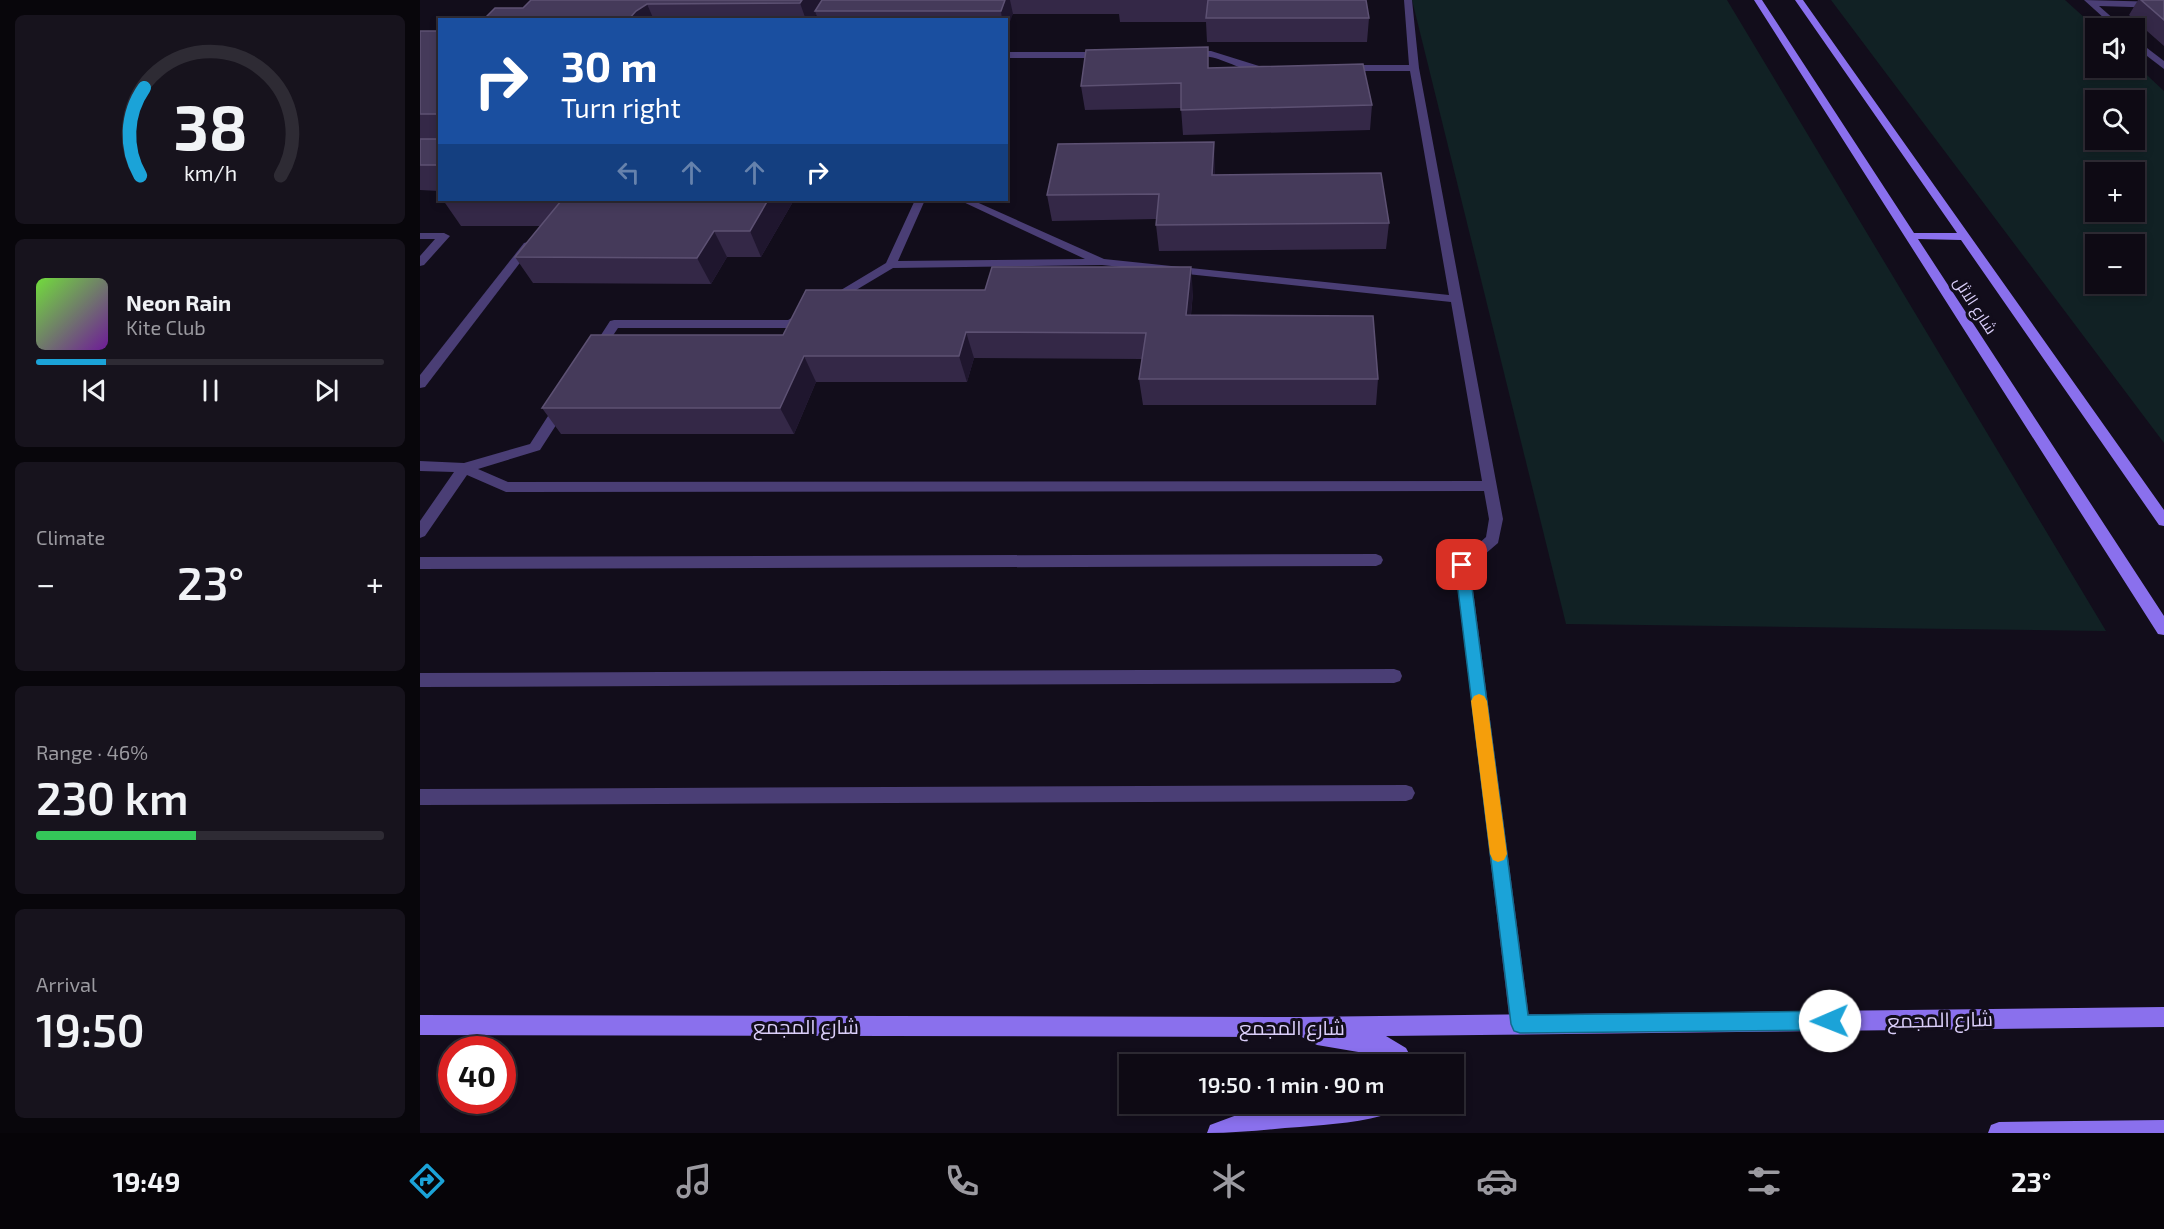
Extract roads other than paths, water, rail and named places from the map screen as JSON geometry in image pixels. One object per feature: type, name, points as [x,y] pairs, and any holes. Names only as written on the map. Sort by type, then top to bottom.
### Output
[{"type":"street","points":[[1408,0],[1414,68],[1496,519],[1493,539],[1462,565],[1520,1024]]},
{"type":"street","name":"شارع الاثل","points":[[1758,0],[2164,629]]},
{"type":"street","name":"شارع الاثل","points":[[1799,0],[2164,521]]},
{"type":"street","points":[[2089,2],[2164,4]]},
{"type":"street","points":[[2089,2],[2108,18]]},
{"type":"street","points":[[2145,50],[2164,66]]},
{"type":"street","points":[[1008,55],[1120,54]]},
{"type":"street","points":[[1177,54],[1211,54],[1258,69],[1280,69]]},
{"type":"street","points":[[1336,68],[1414,68]]},
{"type":"street","points":[[891,265],[920,201]]},
{"type":"street","points":[[966,201],[1102,262]]},
{"type":"street","points":[[420,236],[444,236],[420,263]]},
{"type":"street","points":[[420,384],[535,236]]},
{"type":"street","points":[[1911,236],[1965,237]]},
{"type":"street","points":[[590,362],[614,324],[790,324],[891,265],[1102,262],[1457,300]]},
{"type":"street","points":[[420,466],[464,468],[535,447],[572,391]]},
{"type":"street","points":[[464,468],[506,487],[1490,486]]},
{"type":"street","points":[[420,532],[464,468]]},
{"type":"street","points":[[420,563],[1376,560]]},
{"type":"street","points":[[420,680],[1394,676]]},
{"type":"street","points":[[420,797],[1406,793]]},
{"type":"street","name":"شارع المجمع","points":[[420,1025],[1298,1027],[2164,1017]]},
{"type":"street","points":[[1298,1027],[1317,1035],[1384,1046],[1397,1054]]},
{"type":"street","points":[[1218,1133],[1253,1120],[1321,1114]]},
{"type":"street","points":[[1999,1133],[2164,1131]]}]
